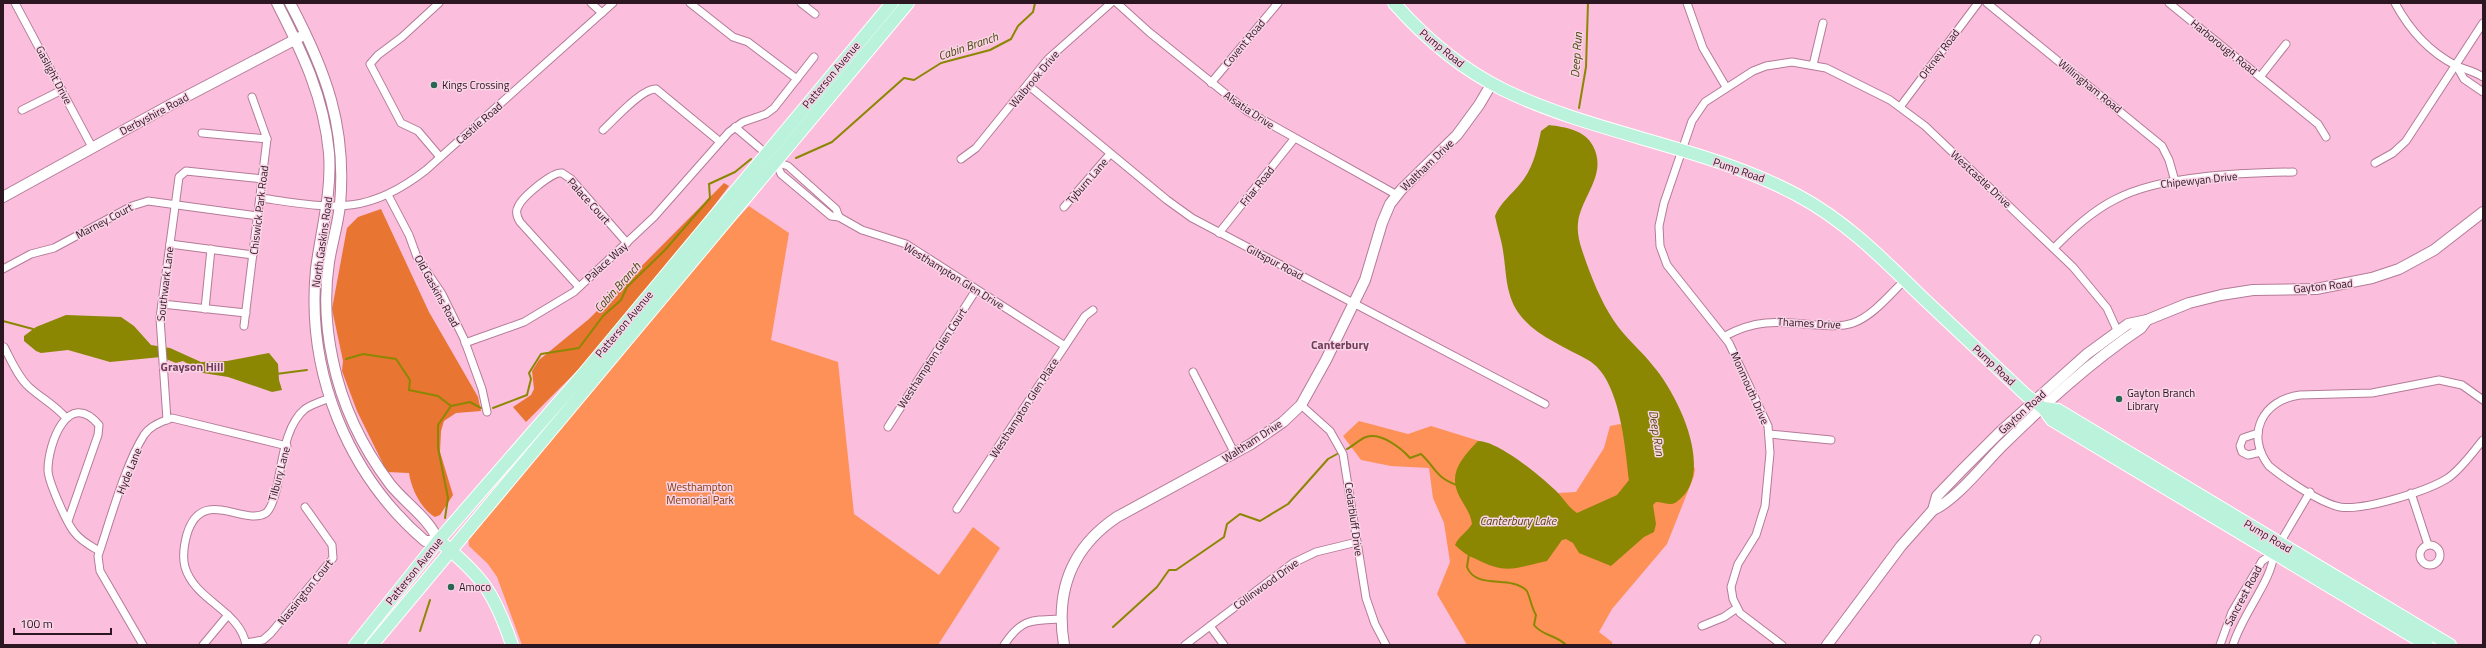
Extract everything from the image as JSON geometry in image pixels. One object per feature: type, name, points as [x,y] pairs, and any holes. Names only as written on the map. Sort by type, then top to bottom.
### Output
[{"type":"main road","name":"Patterson Avenue","points":[[355,645],[438,541],[584,372],[765,153],[892,3]]},
{"type":"main road","name":"Patterson Avenue","points":[[372,645],[908,3]]},
{"type":"main road","name":"Pump Road","points":[[1394,3],[1439,47],[1492,83],[1524,99],[1769,181],[1811,203],[1860,238],[2038,405],[2052,420],[2450,645]]},
{"type":"main road","name":"North Gaskins Road","points":[[438,541],[472,568],[483,582],[499,611],[512,645]]},
{"type":"main road","name":"Pump Road","points":[[2277,548],[2427,645]]},
{"type":"street","name":"Gaslight Drive","points":[[15,3],[92,147]]},
{"type":"street","name":"North Gaskins Road","points":[[277,3],[311,71],[325,123],[330,167],[328,207],[316,270],[315,319],[320,359],[330,398],[351,450],[380,495],[425,541],[438,541],[434,529],[397,492],[375,462],[353,420],[339,385],[328,336],[326,303],[329,262],[340,207],[342,155],[335,110],[326,78],[306,33],[290,3]]},
{"type":"street","points":[[439,3],[402,37],[378,55],[370,64],[401,123],[418,131],[440,157]]},
{"type":"street","points":[[591,3],[602,13]]},
{"type":"street","name":"Castile Road","points":[[261,198],[328,207],[340,207],[364,204],[388,195],[412,181],[613,3]]},
{"type":"street","points":[[690,3],[733,37],[748,42],[797,79]]},
{"type":"street","points":[[801,3],[815,14]]},
{"type":"street","name":"Walbrook Drive","points":[[961,159],[976,148],[1048,59],[1111,3]]},
{"type":"street","name":"Alsatia Drive","points":[[1117,3],[1211,83],[1247,111],[1294,139],[1397,195]]},
{"type":"street","name":"Covent Road","points":[[1211,83],[1278,3]]},
{"type":"street","points":[[1687,3],[1703,48],[1726,87]]},
{"type":"street","name":"Orkney Road","points":[[1900,107],[1948,40],[1978,3]]},
{"type":"street","name":"Willingham Road","points":[[1987,3],[2162,146],[2170,160],[2175,181]]},
{"type":"street","name":"Harborough Road","points":[[2169,3],[2318,124],[2326,137]]},
{"type":"street","points":[[2394,3],[2420,39],[2456,65],[2470,69],[2483,77]]},
{"type":"street","points":[[1813,65],[1823,23]]},
{"type":"street","points":[[2375,162],[2393,153],[2406,141],[2483,23]]},
{"type":"street","name":"Derbyshire Road","points":[[3,197],[92,147],[296,40],[306,33]]},
{"type":"street","name":"Harborough Road","points":[[2260,77],[2286,44]]},
{"type":"street","name":"Palace Way","points":[[465,343],[524,322],[569,296],[628,243],[658,212],[719,141],[743,122],[768,113],[814,57]]},
{"type":"street","name":"Westcastle Drive","points":[[1726,87],[1766,66],[1792,62],[1813,65],[1833,71],[1900,107],[1925,126],[2054,248],[2096,292],[2107,308],[2118,330]]},
{"type":"street","points":[[2456,65],[2464,79],[2483,92]]},
{"type":"street","name":"Waltham Drive","points":[[1064,645],[1060,620],[1063,593],[1072,565],[1098,532],[1117,517],[1235,454],[1262,437],[1301,404],[1355,304],[1370,268],[1387,210],[1397,195],[1457,135],[1479,105],[1492,83]]},
{"type":"street","name":"Giltspur Road","points":[[1028,85],[1110,154],[1180,210],[1220,233],[1545,404]]},
{"type":"street","name":"Monmouth Drive","points":[[1726,87],[1705,102],[1697,111],[1681,151],[1661,214],[1661,251],[1667,265],[1725,336],[1747,378],[1769,434],[1770,453],[1765,506],[1756,534],[1731,580],[1732,599],[1737,608],[1751,622],[1782,645]]},
{"type":"street","points":[[603,130],[639,96],[647,91],[656,89],[719,141]]},
{"type":"street","points":[[22,110],[62,90]]},
{"type":"street","name":"Chiswick Park Road","points":[[244,326],[261,198],[267,139],[252,97]]},
{"type":"street","points":[[735,127],[776,162]]},
{"type":"street","points":[[202,132],[267,139]]},
{"type":"street","name":"Friar Road","points":[[1220,233],[1294,139]]},
{"type":"street","name":"Tyburn Lane","points":[[1064,207],[1110,154]]},
{"type":"street","name":"Westhampton Glen Drive","points":[[776,162],[781,174],[831,216],[839,217],[862,230],[906,244],[1065,346]]},
{"type":"street","name":"Southwark Lane","points":[[167,420],[162,363],[162,304],[177,181],[182,173],[186,171],[263,179]]},
{"type":"street","name":"Chipewyan Drive","points":[[2054,248],[2074,228],[2107,204],[2131,192],[2175,181],[2293,172]]},
{"type":"street","name":"Palace Court","points":[[579,287],[520,222],[517,216],[517,208],[525,199],[553,174],[562,173],[570,178],[628,243]]},
{"type":"street","name":"Old Gaskins Road","points":[[388,195],[409,235],[418,257],[449,307],[465,343],[482,389],[487,412]]},
{"type":"street","name":"Marney Court","points":[[3,269],[31,254],[54,248],[132,206],[148,202],[175,204],[258,216]]},
{"type":"street","name":"Gayton Road","points":[[1827,645],[1902,546],[1934,510],[1946,505],[2087,354],[2118,330],[2128,324],[2147,320],[2183,305],[2221,295],[2253,290],[2316,289],[2372,278],[2399,269],[2434,250],[2483,212]]},
{"type":"street","points":[[170,244],[253,254]]},
{"type":"street","points":[[205,308],[212,249]]},
{"type":"street","name":"Thames Drive","points":[[1725,336],[1740,327],[1764,322],[1830,326],[1853,323],[1871,312],[1904,280]]},
{"type":"street","name":"Westhampton Glen Court","points":[[888,427],[976,290]]},
{"type":"street","points":[[162,304],[246,313]]},
{"type":"street","name":"Westhampton Glen Place","points":[[957,509],[1085,316],[1093,310]]},
{"type":"street","name":"Gayton Road","points":[[2038,405],[2101,356],[2141,328],[2147,320]]},
{"type":"street","points":[[4,347],[21,377],[29,387],[51,403],[66,418]]},
{"type":"street","points":[[1193,372],[1235,454]]},
{"type":"street","points":[[2483,400],[2462,385],[2438,380],[2372,393],[2289,396],[2268,410],[2257,430],[2263,459],[2277,472],[2330,503],[2349,508],[2370,505],[2429,487],[2447,478],[2462,466],[2483,440]]},
{"type":"street","name":"Tilbury Lane","points":[[246,644],[238,627],[228,615],[200,590],[185,568],[184,547],[189,529],[201,513],[208,510],[219,509],[256,515],[266,513],[273,502],[287,446],[296,418],[312,405],[330,398]]},
{"type":"street","name":"Cedarbluff Drive","points":[[1301,404],[1330,431],[1343,454],[1369,606],[1386,645]]},
{"type":"street","points":[[68,521],[92,455],[99,425],[92,416],[79,413],[69,414],[60,424],[48,471],[68,521],[74,532],[86,543],[100,551]]},
{"type":"street","points":[[167,420],[172,418],[189,421],[287,446]]},
{"type":"street","name":"Hyde Lane","points":[[143,645],[100,571],[98,556],[130,465],[144,434],[167,420]]},
{"type":"street","points":[[2258,433],[2243,438],[2240,446],[2242,452],[2248,455],[2261,452]]},
{"type":"street","points":[[1769,434],[1831,440]]},
{"type":"street","name":"Sancrest Road","points":[[2233,645],[2242,619],[2272,568],[2277,548],[2310,492]]},
{"type":"street","points":[[2411,492],[2428,545]]},
{"type":"street","name":"Nassington Court","points":[[246,644],[268,636],[333,558],[332,546],[305,507]]},
{"type":"street","name":"Collinwood Drive","points":[[1185,645],[1307,555],[1357,542]]},
{"type":"street","name":"Sancrest Road","points":[[2220,645],[2238,602],[2262,561],[2277,548]]},
{"type":"street","points":[[1702,626],[1724,617],[1737,608]]},
{"type":"street","points":[[203,645],[228,615]]},
{"type":"street","points":[[1004,645],[1014,631],[1023,623],[1037,620],[1060,620]]},
{"type":"street","points":[[1210,626],[1224,645]]},
{"type":"green space","name":"Westhampton Memorial Park","points":[[749,206],[789,233],[771,340],[838,362],[854,514],[939,575],[973,527],[1000,548],[938,645],[522,645],[497,577],[488,564],[469,546],[468,537],[688,271]]},
{"type":"green space","points":[[1359,421],[1408,434],[1431,426],[1489,444],[1512,456],[1558,493],[1576,492],[1604,448],[1610,426],[1620,424],[1695,468],[1694,476],[1667,544],[1612,609],[1599,632],[1612,642],[1612,645],[1467,645],[1437,594],[1450,562],[1444,523],[1433,498],[1429,468],[1391,466],[1361,460],[1343,436]]},
{"type":"shaded area","points":[[724,183],[729,186],[677,254],[589,359],[526,422],[513,407],[531,395],[534,389],[532,371],[539,360],[589,319]]},
{"type":"shaded area","points":[[381,209],[429,312],[478,397],[481,411],[456,413],[444,421],[441,431],[440,452],[453,495],[440,515],[435,517],[421,504],[412,485],[409,473],[387,472],[357,411],[342,371],[343,361],[332,309],[347,228],[358,217]]},
{"type":"water","name":"Canterbury Lake","points":[[1549,125],[1574,130],[1585,136],[1593,146],[1597,157],[1596,176],[1580,213],[1578,233],[1581,247],[1596,287],[1609,313],[1624,334],[1663,379],[1681,411],[1688,429],[1694,464],[1692,480],[1685,494],[1673,504],[1656,502],[1653,505],[1656,524],[1654,532],[1644,537],[1611,566],[1579,553],[1573,543],[1566,539],[1562,540],[1547,561],[1518,568],[1503,569],[1473,558],[1455,545],[1472,524],[1457,492],[1455,476],[1461,461],[1478,441],[1497,447],[1520,461],[1551,486],[1577,513],[1617,495],[1629,480],[1623,432],[1619,414],[1614,397],[1599,369],[1588,360],[1542,335],[1534,329],[1520,315],[1515,307],[1511,299],[1507,282],[1504,254],[1495,216],[1503,203],[1520,184],[1528,172],[1536,152],[1541,131]]},
{"type":"water","points":[[66,315],[121,317],[134,326],[151,345],[170,348],[201,362],[227,361],[269,353],[278,364],[279,380],[282,390],[272,392],[228,377],[203,373],[183,361],[176,363],[161,357],[110,362],[68,350],[41,353],[36,351],[24,341],[24,336],[36,327]]},
{"type":"waterway","name":"Cabin Branch","points":[[796,158],[832,142],[904,78],[914,80],[941,63],[990,50],[1011,39],[1018,26],[1033,12],[1035,3]]},
{"type":"waterway","name":"Deep Run","points":[[1579,108],[1586,67],[1588,3]]},
{"type":"waterway","name":"Cabin Branch","points":[[493,408],[527,395],[531,379],[529,373],[541,354],[579,348],[603,316],[621,300],[627,287],[665,250],[710,198],[709,184],[735,172],[751,159]]},
{"type":"waterway","points":[[3,321],[33,329]]},
{"type":"waterway","points":[[346,359],[363,354],[396,359],[410,380],[409,390],[438,396],[451,406]]},
{"type":"waterway","points":[[276,374],[307,370]]},
{"type":"waterway","name":"Cabin Branch","points":[[445,518],[448,498],[438,448],[438,425],[451,406],[470,402],[481,408]]},
{"type":"waterway","points":[[1347,449],[1366,437],[1378,437],[1390,442],[1410,458],[1421,454],[1440,476],[1457,485]]},
{"type":"waterway","points":[[1113,627],[1157,587],[1169,570],[1176,570],[1224,537],[1227,524],[1240,514],[1260,521],[1288,504],[1328,459],[1337,454]]},
{"type":"waterway","name":"Deep Run","points":[[1469,554],[1467,567],[1471,574],[1485,580],[1511,583],[1526,590],[1536,615],[1534,625],[1537,629],[1558,639],[1566,645]]},
{"type":"waterway","name":"Cabin Branch","points":[[420,631],[430,600]]},
{"type":"place","name":"Kings Crossing","points":[[434,85]]},
{"type":"place","name":"Gayton Branch Library","points":[[2119,399]]},
{"type":"place","name":"Amoco","points":[[451,587]]},
{"type":"district","name":"Canterbury","points":[[1340,344]]},
{"type":"district","name":"Grayson Hill","points":[[192,366]]}]
